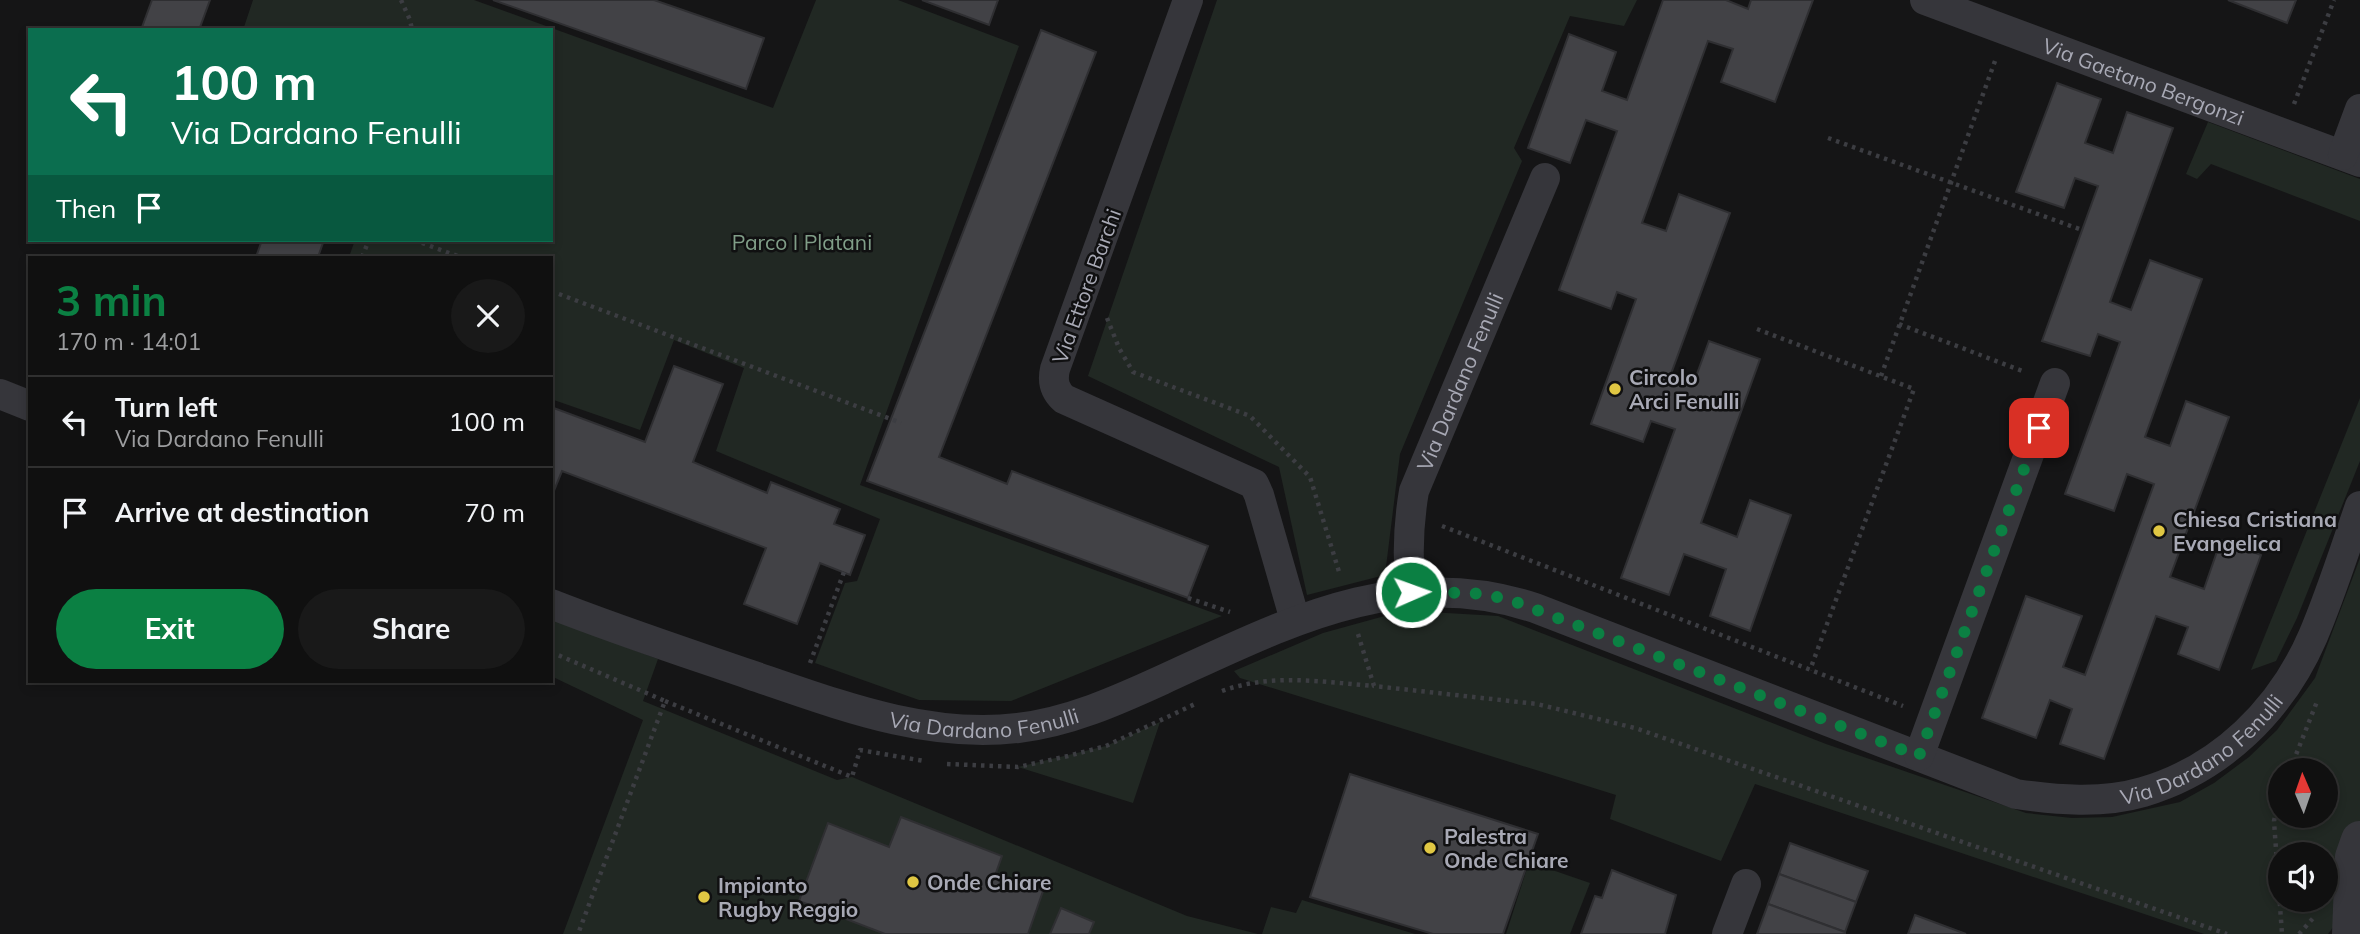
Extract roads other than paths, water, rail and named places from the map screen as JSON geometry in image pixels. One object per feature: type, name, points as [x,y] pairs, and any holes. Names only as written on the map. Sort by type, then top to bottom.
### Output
[{"type":"street","name":"Via Ettore Barchi","points":[[1188,0],[1055,369],[1054,383],[1059,395],[1064,399],[1254,484],[1295,620]]},
{"type":"street","name":"Via Gaetano Bergonzi","points":[[1925,0],[2351,159]]},
{"type":"street","points":[[2351,159],[2360,109]]},
{"type":"street","name":"Via Dardano Fenulli","points":[[1411,592],[1407,556],[1414,491],[1545,178]]},
{"type":"street","points":[[1919,756],[2055,383]]},
{"type":"street","points":[[0,394],[28,405]]},
{"type":"street","name":"Via Dardano Fenulli","points":[[553,605],[807,694],[908,723],[978,730],[1018,728],[1057,721],[1101,708],[1295,620],[1349,605],[1411,592],[1473,593],[1508,599],[2016,794],[2050,799],[2082,799],[2140,793],[2173,782],[2203,766],[2233,745],[2260,721],[2290,680],[2313,637],[2360,506]]},
{"type":"street","points":[[2351,934],[2354,857],[2360,840]]},
{"type":"street","points":[[1727,934],[1746,884]]},
{"type":"place","name":"Circolo Arci Fenulli","points":[[1615,389]]},
{"type":"place","name":"Chiesa Cristiana Evangelica","points":[[2159,531]]},
{"type":"place","name":"Palestra Onde Chiare","points":[[1430,848]]},
{"type":"place","name":"Onde Chiare","points":[[913,882]]},
{"type":"place","name":"Impianto Rugby Reggio","points":[[704,897]]},
{"type":"park label","name":"Parco I Platani","points":[[802,242]]}]
